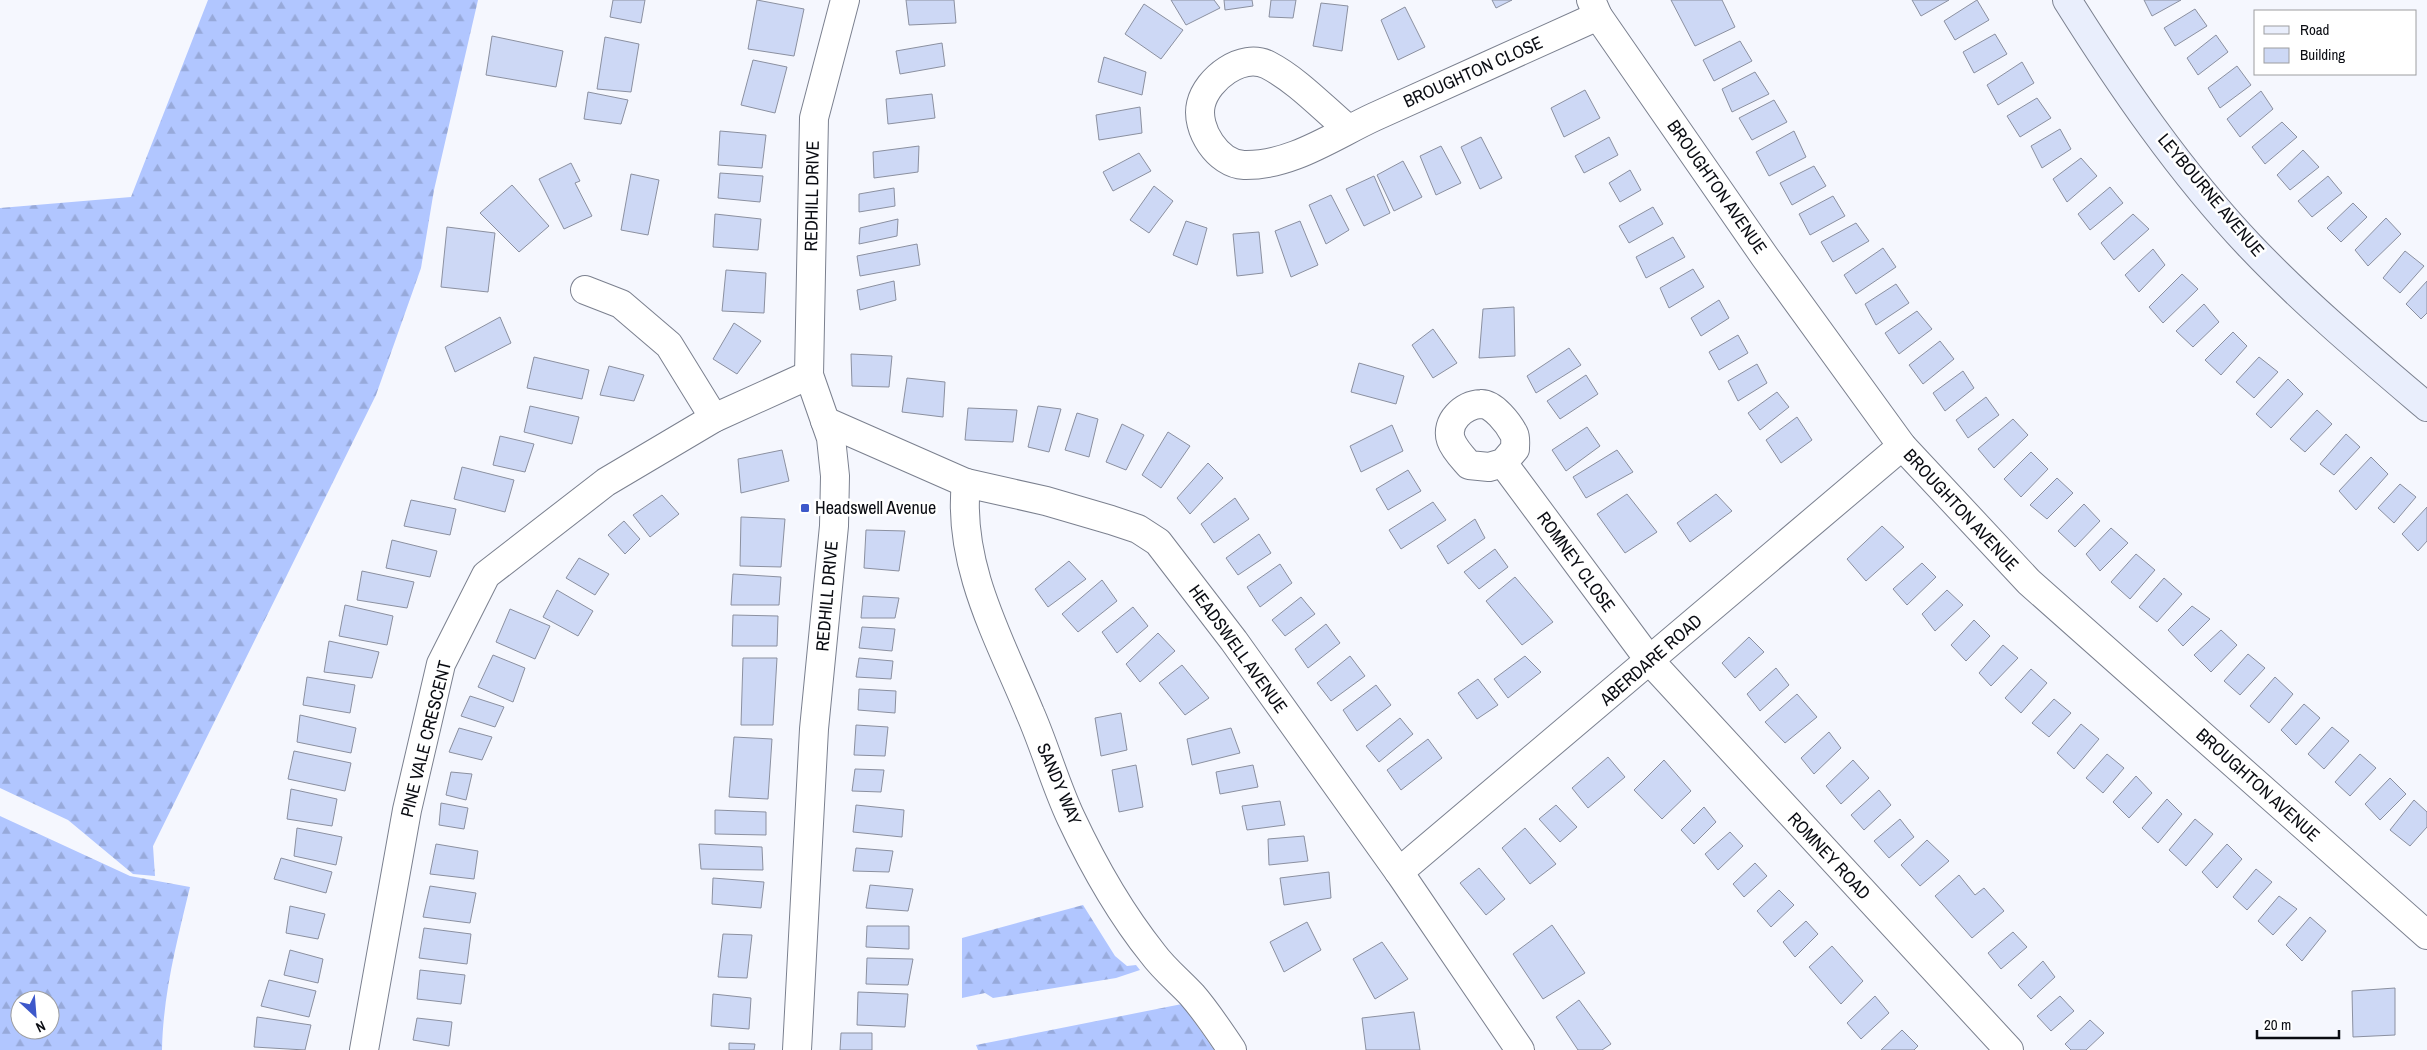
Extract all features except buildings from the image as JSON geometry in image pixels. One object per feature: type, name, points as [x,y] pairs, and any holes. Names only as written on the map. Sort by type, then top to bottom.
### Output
[{"type":"street","name":"REDHILL DRIVE","points":[[797,1050],[814,730],[834,526],[834,453],[809,375],[814,118],[845,0]]},
{"type":"street","name":"LEYBOURNE AVENUE","points":[[2067,0],[2100,53],[2205,194],[2251,246],[2376,364],[2427,407]]},
{"type":"street","name":"BROUGHTON CLOSE","points":[[1348,129],[1267,64],[1238,64],[1226,71],[1205,93],[1201,104],[1200,114],[1211,145],[1228,160],[1241,165],[1260,165],[1276,162],[1299,154],[1595,8]]},
{"type":"street","name":"BROUGHTON AVENUE","points":[[1595,8],[1765,257],[1902,446],[2029,582],[2427,935]]},
{"type":"street","points":[[585,290],[621,304],[669,345],[714,418]]},
{"type":"street","name":"PINE VALE CRESCENT","points":[[364,1050],[407,810],[441,664],[486,575],[606,482],[714,418],[809,375]]},
{"type":"street","name":"HEADSWELL AVENUE","points":[[825,421],[966,483],[1046,501],[1111,520],[1138,529],[1158,542],[1234,641],[1399,872],[1520,1050]]},
{"type":"street","name":"ABERDARE ROAD","points":[[1399,872],[1902,446]]},
{"type":"street","name":"ROMNEY CLOSE","points":[[1503,462],[1650,661]]},
{"type":"street","name":"SANDY WAY","points":[[966,483],[963,508],[966,539],[980,590],[994,632],[1030,713],[1071,818],[1115,897],[1153,954],[1193,997],[1232,1050]]},
{"type":"street","name":"ROMNEY ROAD","points":[[1650,661],[2009,1050]]},
{"type":"green space","points":[[208,0],[478,0],[434,190],[421,268],[376,395],[153,846],[155,876],[133,874],[68,820],[0,788],[0,208],[131,197]]},
{"type":"green space","points":[[0,816],[130,876],[190,887],[168,988],[162,1050],[0,1050]]},
{"type":"green space","points":[[1083,905],[1115,956],[1127,966],[1136,965],[1140,970],[1116,978],[993,998],[985,993],[962,998],[962,938]]},
{"type":"green space","points":[[1182,1004],[1214,1050],[978,1050],[976,1045]]},
{"type":"place","name":"Headswell Avenue","points":[[805,508]]}]
